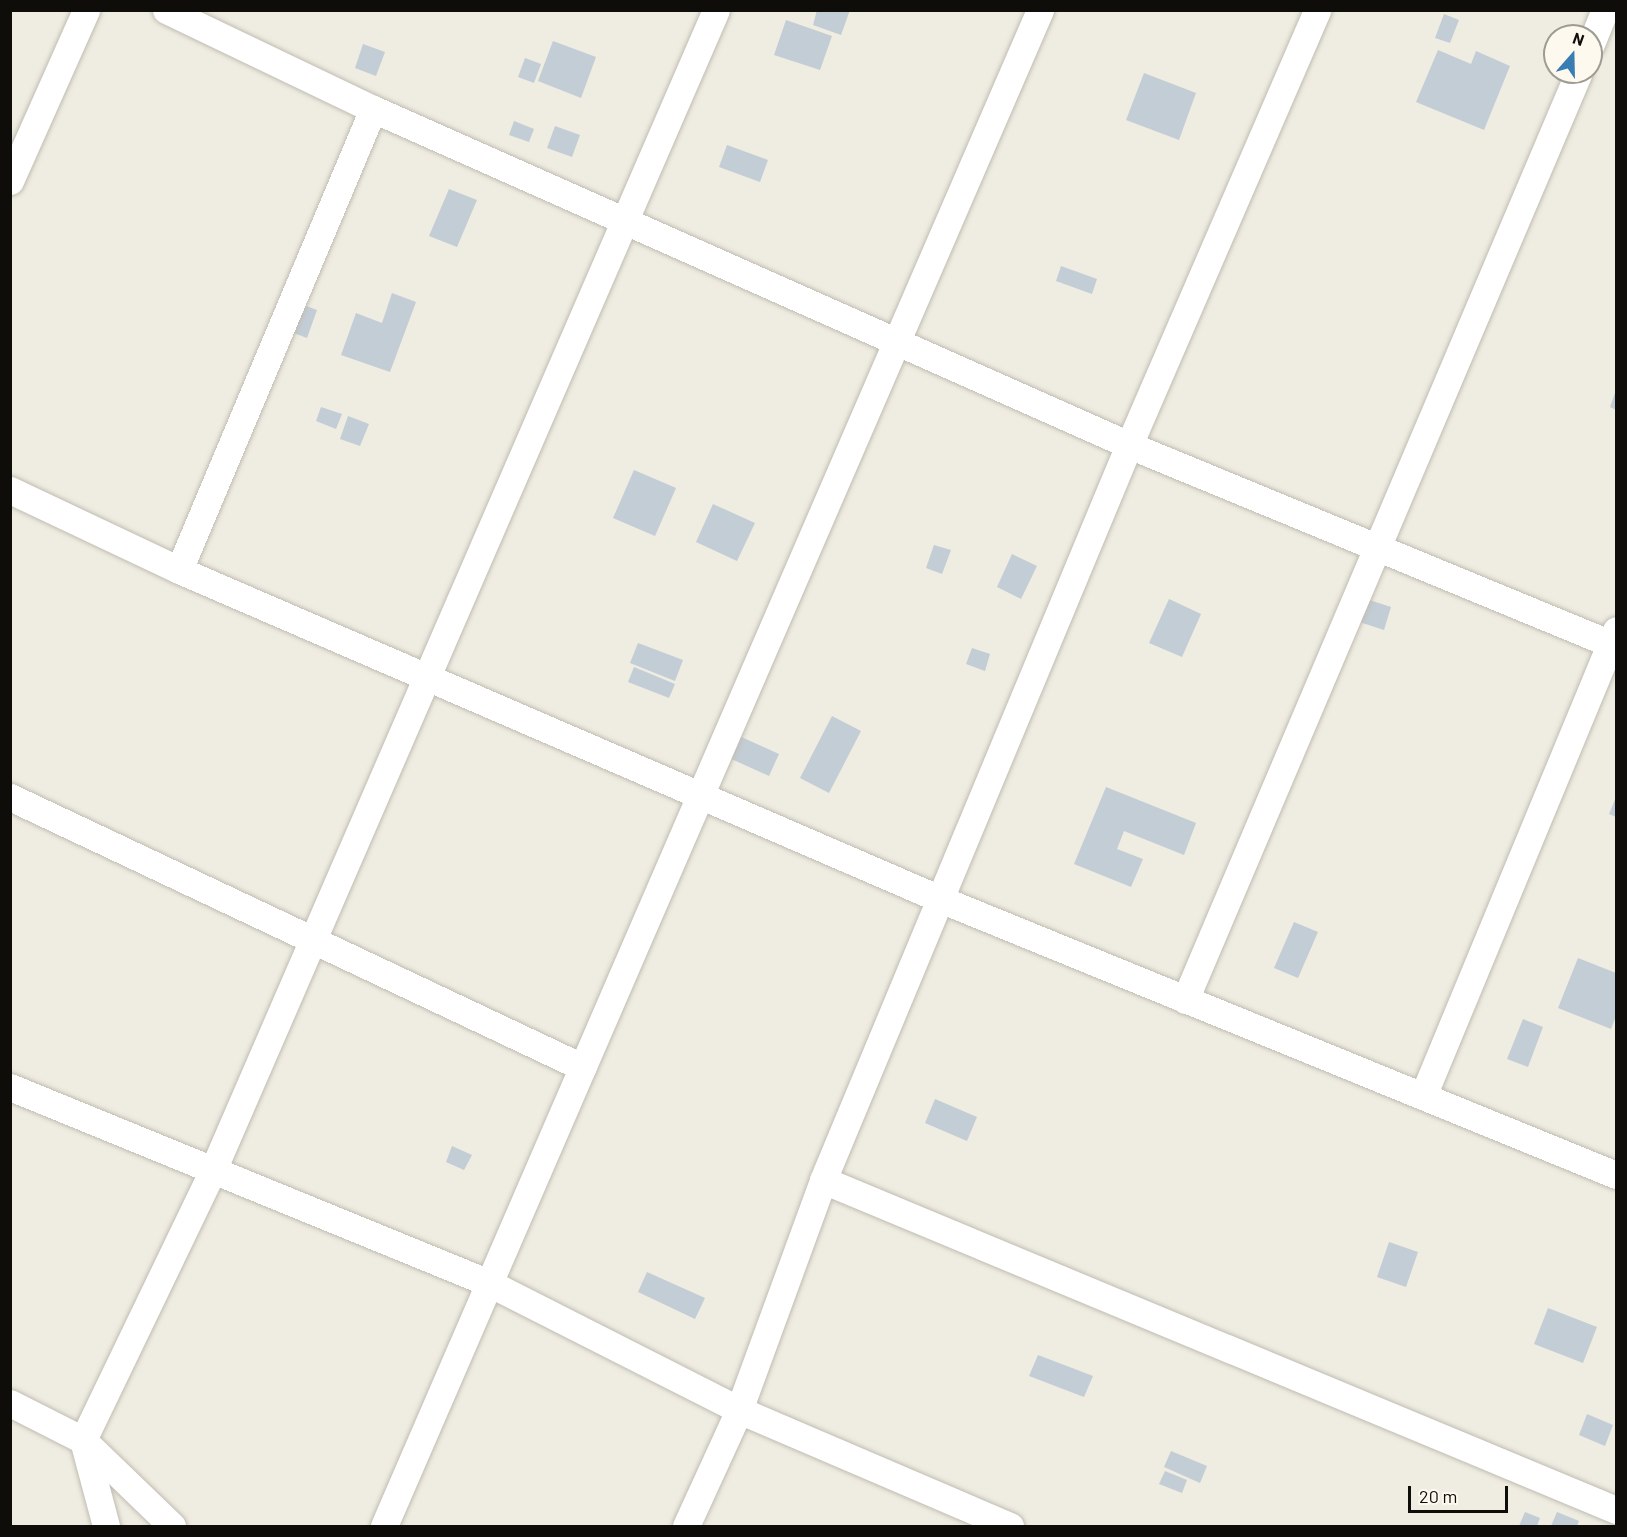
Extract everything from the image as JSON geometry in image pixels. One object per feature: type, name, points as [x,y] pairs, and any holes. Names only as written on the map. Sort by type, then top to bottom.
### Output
[{"type":"street","points":[[10,181],[86,10]]},
{"type":"street","points":[[166,10],[373,109],[1129,445],[1377,548],[1615,640],[1423,1096]]},
{"type":"street","points":[[106,1527],[83,1440],[213,1170],[716,10]]},
{"type":"street","points":[[384,1527],[1040,10]]},
{"type":"street","points":[[686,1527],[739,1410],[823,1180],[1129,445],[1317,10]]},
{"type":"street","points":[[1599,24],[1605,10]]},
{"type":"street","points":[[1185,1000],[1574,84]]},
{"type":"street","points":[[179,570],[373,109]]},
{"type":"street","points":[[10,490],[179,570],[940,899],[1617,1175]]},
{"type":"street","points":[[10,797],[582,1067]]},
{"type":"street","points":[[10,1087],[489,1283],[739,1410],[1010,1527]]},
{"type":"street","points":[[823,1180],[1617,1510]]},
{"type":"street","points":[[10,1403],[83,1440],[172,1527]]},
{"type":"building","points":[[817,10],[850,10],[841,35],[813,25]]},
{"type":"building","points":[[1444,14],[1459,20],[1450,43],[1435,38]]},
{"type":"building","points":[[786,20],[832,36],[820,70],[774,55]]},
{"type":"building","points":[[553,41],[596,57],[581,98],[538,81]]},
{"type":"building","points":[[363,44],[385,52],[376,76],[355,68]]},
{"type":"building","points":[[1438,50],[1471,64],[1476,51],[1510,66],[1484,130],[1416,102]]},
{"type":"building","points":[[525,58],[541,64],[534,83],[518,77]]},
{"type":"building","points":[[1144,73],[1196,93],[1179,140],[1126,120]]},
{"type":"building","points":[[514,121],[534,129],[529,142],[509,135]]},
{"type":"building","points":[[555,126],[580,135],[572,157],[547,148]]},
{"type":"building","points":[[727,145],[768,160],[760,182],[719,167]]},
{"type":"building","points":[[449,189],[477,200],[457,247],[429,236]]},
{"type":"building","points":[[1061,266],[1097,279],[1092,294],[1056,281]]},
{"type":"building","points":[[392,293],[416,302],[390,372],[341,355],[356,313],[382,323]]},
{"type":"building","points":[[301,304],[317,310],[307,338],[291,332]]},
{"type":"building","points":[[1616,390],[1616,410],[1610,407]]},
{"type":"building","points":[[321,407],[342,414],[336,429],[316,421]]},
{"type":"building","points":[[348,416],[369,424],[360,446],[340,439]]},
{"type":"building","points":[[634,470],[676,488],[655,536],[613,518]]},
{"type":"building","points":[[713,504],[755,523],[737,561],[696,542]]},
{"type":"building","points":[[934,545],[951,550],[942,574],[926,568]]},
{"type":"building","points":[[1012,554],[1037,566],[1021,599],[997,587]]},
{"type":"building","points":[[1348,593],[1391,607],[1384,630],[1341,616]]},
{"type":"building","points":[[1169,599],[1201,614],[1182,657],[1149,643]]},
{"type":"building","points":[[638,643],[683,660],[675,681],[630,663]]},
{"type":"building","points":[[972,648],[990,654],[985,671],[966,664]]},
{"type":"building","points":[[634,667],[675,684],[669,698],[628,682]]},
{"type":"building","points":[[832,716],[861,731],[829,793],[800,778]]},
{"type":"building","points":[[737,735],[779,754],[769,776],[727,757]]},
{"type":"building","points":[[1106,787],[1196,823],[1184,855],[1124,831],[1117,849],[1143,859],[1131,887],[1074,864]]},
{"type":"building","points":[[1616,797],[1616,817],[1609,814]]},
{"type":"building","points":[[1294,922],[1318,932],[1298,978],[1274,968]]},
{"type":"building","points":[[1578,958],[1616,973],[1616,1016],[1611,1029],[1558,1008]]},
{"type":"building","points":[[1523,1019],[1543,1027],[1528,1067],[1507,1059]]},
{"type":"building","points":[[935,1099],[977,1117],[967,1141],[925,1123]]},
{"type":"building","points":[[452,1146],[472,1155],[464,1170],[446,1162]]},
{"type":"building","points":[[1389,1242],[1418,1252],[1406,1287],[1377,1277]]},
{"type":"building","points":[[647,1272],[705,1298],[695,1319],[638,1292]]},
{"type":"building","points":[[1548,1308],[1597,1327],[1583,1363],[1534,1344]]},
{"type":"building","points":[[1038,1355],[1093,1376],[1084,1397],[1029,1376]]},
{"type":"building","points":[[1587,1414],[1613,1425],[1605,1446],[1579,1435]]},
{"type":"building","points":[[1171,1451],[1207,1466],[1200,1483],[1164,1467]]},
{"type":"building","points":[[1165,1471],[1187,1480],[1182,1493],[1159,1484]]},
{"type":"building","points":[[1525,1512],[1540,1518],[1537,1526],[1519,1526]]},
{"type":"building","points":[[1557,1512],[1579,1521],[1577,1526],[1551,1526]]}]
